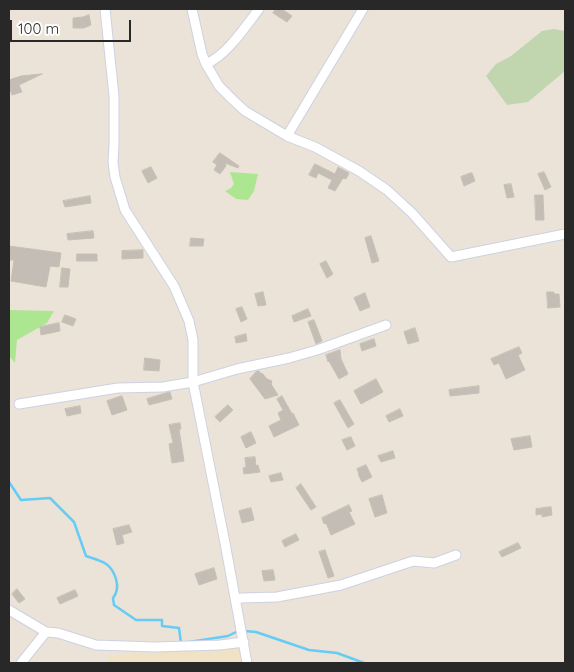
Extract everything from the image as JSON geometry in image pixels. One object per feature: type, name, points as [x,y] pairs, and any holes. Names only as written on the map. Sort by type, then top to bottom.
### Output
[{"type":"street","points":[[105,9],[114,96],[113,162],[115,177],[126,210],[174,286],[189,322],[193,340],[193,382],[247,663]]},
{"type":"street","points":[[192,9],[206,64],[219,86],[233,100],[245,111],[287,136],[315,147],[359,171],[387,190],[412,213],[451,256],[565,234]]},
{"type":"street","points":[[206,64],[216,60],[223,53],[259,9]]},
{"type":"street","points":[[287,136],[363,9]]},
{"type":"street","points":[[19,404],[118,388],[163,387],[193,382],[317,350],[386,325]]},
{"type":"street","points":[[236,600],[241,598],[277,598],[341,585],[412,562],[434,562],[456,555]]},
{"type":"street","points":[[9,610],[46,632],[96,645],[154,647],[220,645],[244,642]]},
{"type":"street","points":[[20,663],[46,632]]},
{"type":"shaded area","points":[[239,646],[243,663],[110,663],[108,656]]},
{"type":"green space","points":[[554,29],[565,31],[565,71],[528,102],[507,105],[486,76],[496,64],[511,56],[542,31]]},
{"type":"green space","points":[[230,172],[258,174],[254,191],[248,200],[236,199],[225,191],[234,184]]},
{"type":"green space","points":[[9,310],[54,311],[47,323],[17,340],[15,363],[9,356]]},
{"type":"building","points":[[276,9],[282,9],[292,16],[287,22],[273,13]]},
{"type":"building","points":[[89,15],[91,25],[84,28],[73,28],[73,18]]},
{"type":"building","points":[[42,74],[19,85],[22,92],[12,95],[9,80],[21,76]]},
{"type":"building","points":[[220,153],[239,166],[238,168],[225,163],[226,166],[220,174],[214,170],[217,165],[213,162]]},
{"type":"building","points":[[315,164],[335,174],[338,167],[349,173],[346,179],[343,178],[335,191],[328,188],[332,180],[318,173],[316,178],[309,175]]},
{"type":"building","points":[[151,167],[157,178],[148,183],[142,171]]},
{"type":"building","points":[[544,172],[551,187],[545,190],[538,174]]},
{"type":"building","points":[[472,173],[475,181],[464,186],[461,177]]},
{"type":"building","points":[[511,184],[514,197],[507,198],[504,185]]},
{"type":"building","points":[[535,195],[543,195],[544,220],[536,220]]},
{"type":"building","points":[[90,196],[91,203],[65,207],[63,201]]},
{"type":"building","points":[[93,231],[94,238],[68,240],[67,234]]},
{"type":"building","points":[[371,236],[379,261],[372,263],[365,238]]},
{"type":"building","points":[[191,238],[204,239],[203,246],[190,246]]},
{"type":"building","points":[[9,246],[61,253],[59,267],[50,266],[46,287],[11,281],[14,260],[9,260]]},
{"type":"building","points":[[143,250],[143,258],[122,259],[122,251]]},
{"type":"building","points":[[77,254],[97,254],[97,261],[77,261]]},
{"type":"building","points":[[326,261],[333,274],[327,278],[320,264]]},
{"type":"building","points":[[62,268],[70,269],[68,287],[60,287]]},
{"type":"building","points":[[263,292],[266,305],[258,306],[255,294]]},
{"type":"building","points":[[547,292],[559,294],[560,307],[548,308]]},
{"type":"building","points":[[365,293],[370,307],[360,311],[354,298]]},
{"type":"building","points":[[242,307],[247,319],[241,322],[236,309]]},
{"type":"building","points":[[308,309],[311,316],[294,322],[292,316]]},
{"type":"building","points":[[65,315],[76,319],[73,326],[62,322]]},
{"type":"building","points":[[314,320],[322,341],[316,344],[308,322]]},
{"type":"building","points":[[59,323],[60,331],[41,335],[40,327]]},
{"type":"building","points":[[415,328],[419,341],[408,344],[404,332]]},
{"type":"building","points":[[246,334],[247,341],[236,343],[235,337]]},
{"type":"building","points":[[374,339],[376,346],[362,351],[360,344]]},
{"type":"building","points":[[519,347],[522,353],[518,355],[525,370],[506,379],[499,363],[494,365],[491,359]]},
{"type":"building","points":[[340,350],[341,359],[348,374],[339,379],[328,362],[326,355]]},
{"type":"building","points":[[145,358],[160,360],[159,371],[144,370]]},
{"type":"building","points":[[257,371],[272,381],[271,384],[278,395],[265,399],[250,379]]},
{"type":"building","points":[[376,379],[383,392],[361,404],[354,391]]},
{"type":"building","points":[[479,386],[479,393],[450,396],[449,390]]},
{"type":"building","points":[[170,392],[172,399],[149,405],[147,399]]},
{"type":"building","points":[[122,396],[127,410],[112,415],[107,401]]},
{"type":"building","points":[[282,396],[299,425],[274,437],[269,426],[281,420],[278,413],[283,410],[277,399]]},
{"type":"building","points":[[340,400],[354,424],[348,428],[334,403]]},
{"type":"building","points":[[228,405],[233,410],[220,422],[215,417]]},
{"type":"building","points":[[80,406],[81,413],[67,416],[65,409]]},
{"type":"building","points":[[400,409],[403,416],[389,422],[386,416]]},
{"type":"building","points":[[180,423],[181,429],[179,429],[184,461],[172,463],[169,444],[173,443],[169,425]]},
{"type":"building","points":[[251,432],[256,443],[246,448],[241,437]]},
{"type":"building","points":[[530,436],[532,447],[514,450],[511,439]]},
{"type":"building","points":[[351,437],[355,446],[347,450],[342,440]]},
{"type":"building","points":[[393,451],[395,458],[381,462],[378,456]]},
{"type":"building","points":[[255,457],[256,466],[258,465],[260,472],[244,474],[243,468],[246,467],[245,458]]},
{"type":"building","points":[[366,465],[372,477],[362,482],[357,469]]},
{"type":"building","points":[[281,473],[283,480],[271,482],[269,476]]},
{"type":"building","points":[[301,484],[316,507],[311,510],[296,488]]},
{"type":"building","points":[[382,495],[387,513],[375,517],[369,499]]},
{"type":"building","points":[[349,505],[352,511],[349,512],[355,524],[331,535],[322,518]]},
{"type":"building","points":[[551,507],[552,515],[542,517],[542,514],[536,515],[536,509]]},
{"type":"building","points":[[251,508],[254,520],[242,523],[239,511]]},
{"type":"building","points":[[129,525],[132,532],[122,535],[124,543],[117,545],[113,529]]},
{"type":"building","points":[[296,534],[299,540],[285,547],[282,541]]},
{"type":"building","points":[[518,543],[521,548],[502,557],[499,552]]},
{"type":"building","points":[[325,550],[334,576],[328,578],[319,552]]},
{"type":"building","points":[[214,568],[217,579],[199,585],[195,574]]},
{"type":"building","points":[[273,570],[275,580],[264,581],[262,571]]},
{"type":"building","points":[[17,589],[25,599],[19,603],[12,594]]},
{"type":"building","points":[[75,590],[78,596],[60,604],[57,598]]},
{"type":"waterway","points":[[9,482],[21,500],[50,498],[74,522],[86,556],[105,563],[114,573],[117,587],[113,598],[114,605],[136,620],[162,620],[162,626],[179,628],[181,643],[183,643]]},
{"type":"waterway","points":[[245,631],[256,632],[309,650],[337,653],[364,663]]},
{"type":"waterway","points":[[189,642],[228,636],[236,632]]}]
